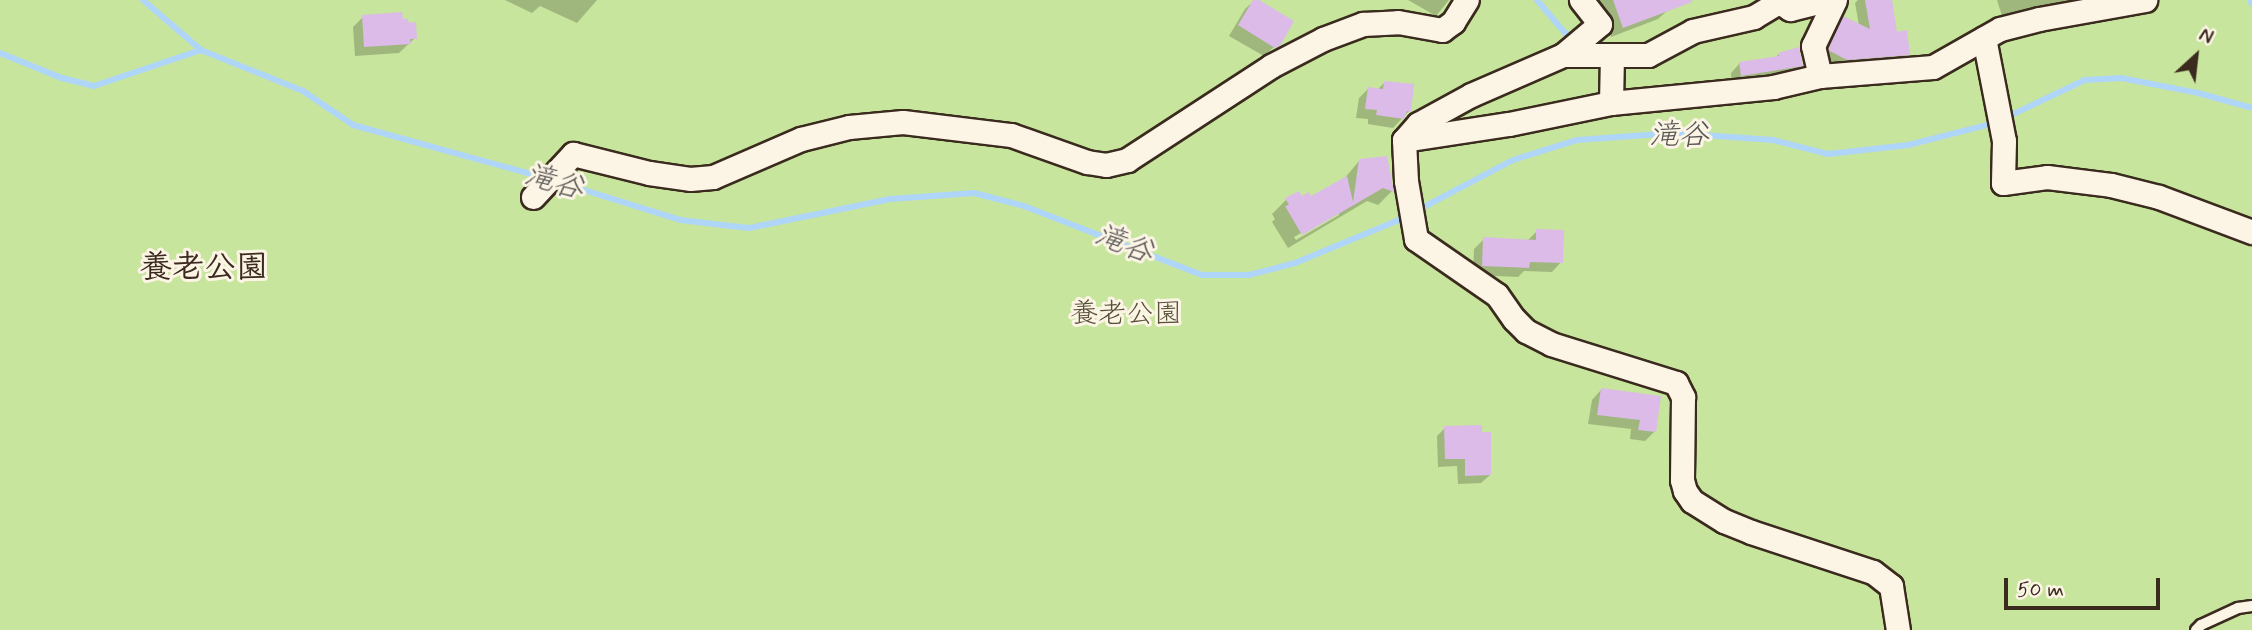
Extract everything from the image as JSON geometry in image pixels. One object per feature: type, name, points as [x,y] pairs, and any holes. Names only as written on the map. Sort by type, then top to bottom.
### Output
[{"type":"street","points":[[533,197],[573,154],[649,173],[690,179],[713,177],[801,139],[849,127],[903,122],[1011,135],[1087,162],[1106,165],[1127,160],[1272,66],[1323,39],[1363,24],[1398,22],[1443,30],[1453,22],[1467,0]]},
{"type":"street","points":[[1581,0],[1600,24],[1563,55],[1471,95],[1418,124],[1404,140],[1406,181],[1416,239],[1497,295],[1526,331],[1551,344],[1676,383],[1684,397],[1682,480],[1692,501],[1724,522],[1873,572],[1891,586],[1898,630]]},
{"type":"street","points":[[1563,55],[1648,55],[1693,31],[1754,17],[1782,3],[1825,0]]},
{"type":"street","points":[[1820,76],[1814,46],[1835,0]]},
{"type":"street","points":[[1404,140],[1509,124],[1611,103],[1773,87],[1820,76],[1933,67],[2000,29],[2039,19],[2145,0]]},
{"type":"street","points":[[1782,3],[1817,39]]},
{"type":"street","points":[[1984,38],[2004,141],[2003,183],[2047,177],[2111,185],[2159,197],[2252,232]]},
{"type":"street","points":[[1611,103],[1612,55]]},
{"type":"lane","points":[[2196,630],[2201,625],[2238,608],[2252,606]]},
{"type":"green space","name":"養老公園","points":[[0,0],[2252,0],[2252,630],[0,630]]},
{"type":"building","points":[[1253,0],[1259,0],[1294,21],[1280,46],[1275,48],[1238,25]]},
{"type":"building","points":[[1613,0],[1692,0],[1692,2],[1623,28]]},
{"type":"building","points":[[1865,0],[1892,0],[1897,32],[1907,30],[1910,55],[1847,60],[1828,50],[1843,16],[1870,29]]},
{"type":"building","points":[[402,12],[403,19],[408,19],[409,23],[416,22],[417,39],[410,39],[411,44],[364,47],[362,15]]},
{"type":"building","points":[[1799,47],[1803,66],[1741,76],[1739,62],[1779,56],[1778,53]]},
{"type":"building","points":[[1384,81],[1414,84],[1411,112],[1407,111],[1404,119],[1376,115],[1377,110],[1365,109],[1368,87],[1383,89]]},
{"type":"building","points":[[1387,156],[1394,192],[1383,188],[1302,235],[1285,206],[1289,205],[1285,198],[1299,191],[1302,196],[1309,192],[1311,196],[1347,176],[1353,202],[1359,159]]},
{"type":"building","points":[[1536,229],[1564,230],[1563,263],[1530,262],[1529,268],[1482,266],[1483,237],[1536,240]]},
{"type":"building","points":[[1601,388],[1661,396],[1656,432],[1638,430],[1640,420],[1597,415]]},
{"type":"building","points":[[1482,425],[1482,432],[1491,432],[1491,475],[1465,476],[1465,459],[1445,459],[1444,426]]},
{"type":"waterway","points":[[143,0],[201,50]]},
{"type":"waterway","points":[[1537,0],[1565,33],[1575,38]]},
{"type":"waterway","points":[[2250,0],[2252,4]]},
{"type":"waterway","name":"滝谷","points":[[0,53],[62,78],[94,86],[201,50],[303,91],[353,125],[545,178]]},
{"type":"waterway","name":"滝谷","points":[[2005,118],[2085,80],[2121,78],[2198,93],[2252,108]]},
{"type":"waterway","name":"滝谷","points":[[555,181],[680,220],[749,228],[890,199],[974,193],[1024,206],[1202,275],[1249,275],[1295,263],[1399,220],[1513,160],[1577,140],[1674,133],[1773,140],[1828,154],[1908,145],[1995,123]]},
{"type":"district","name":"養老公園","points":[[204,268]]}]
